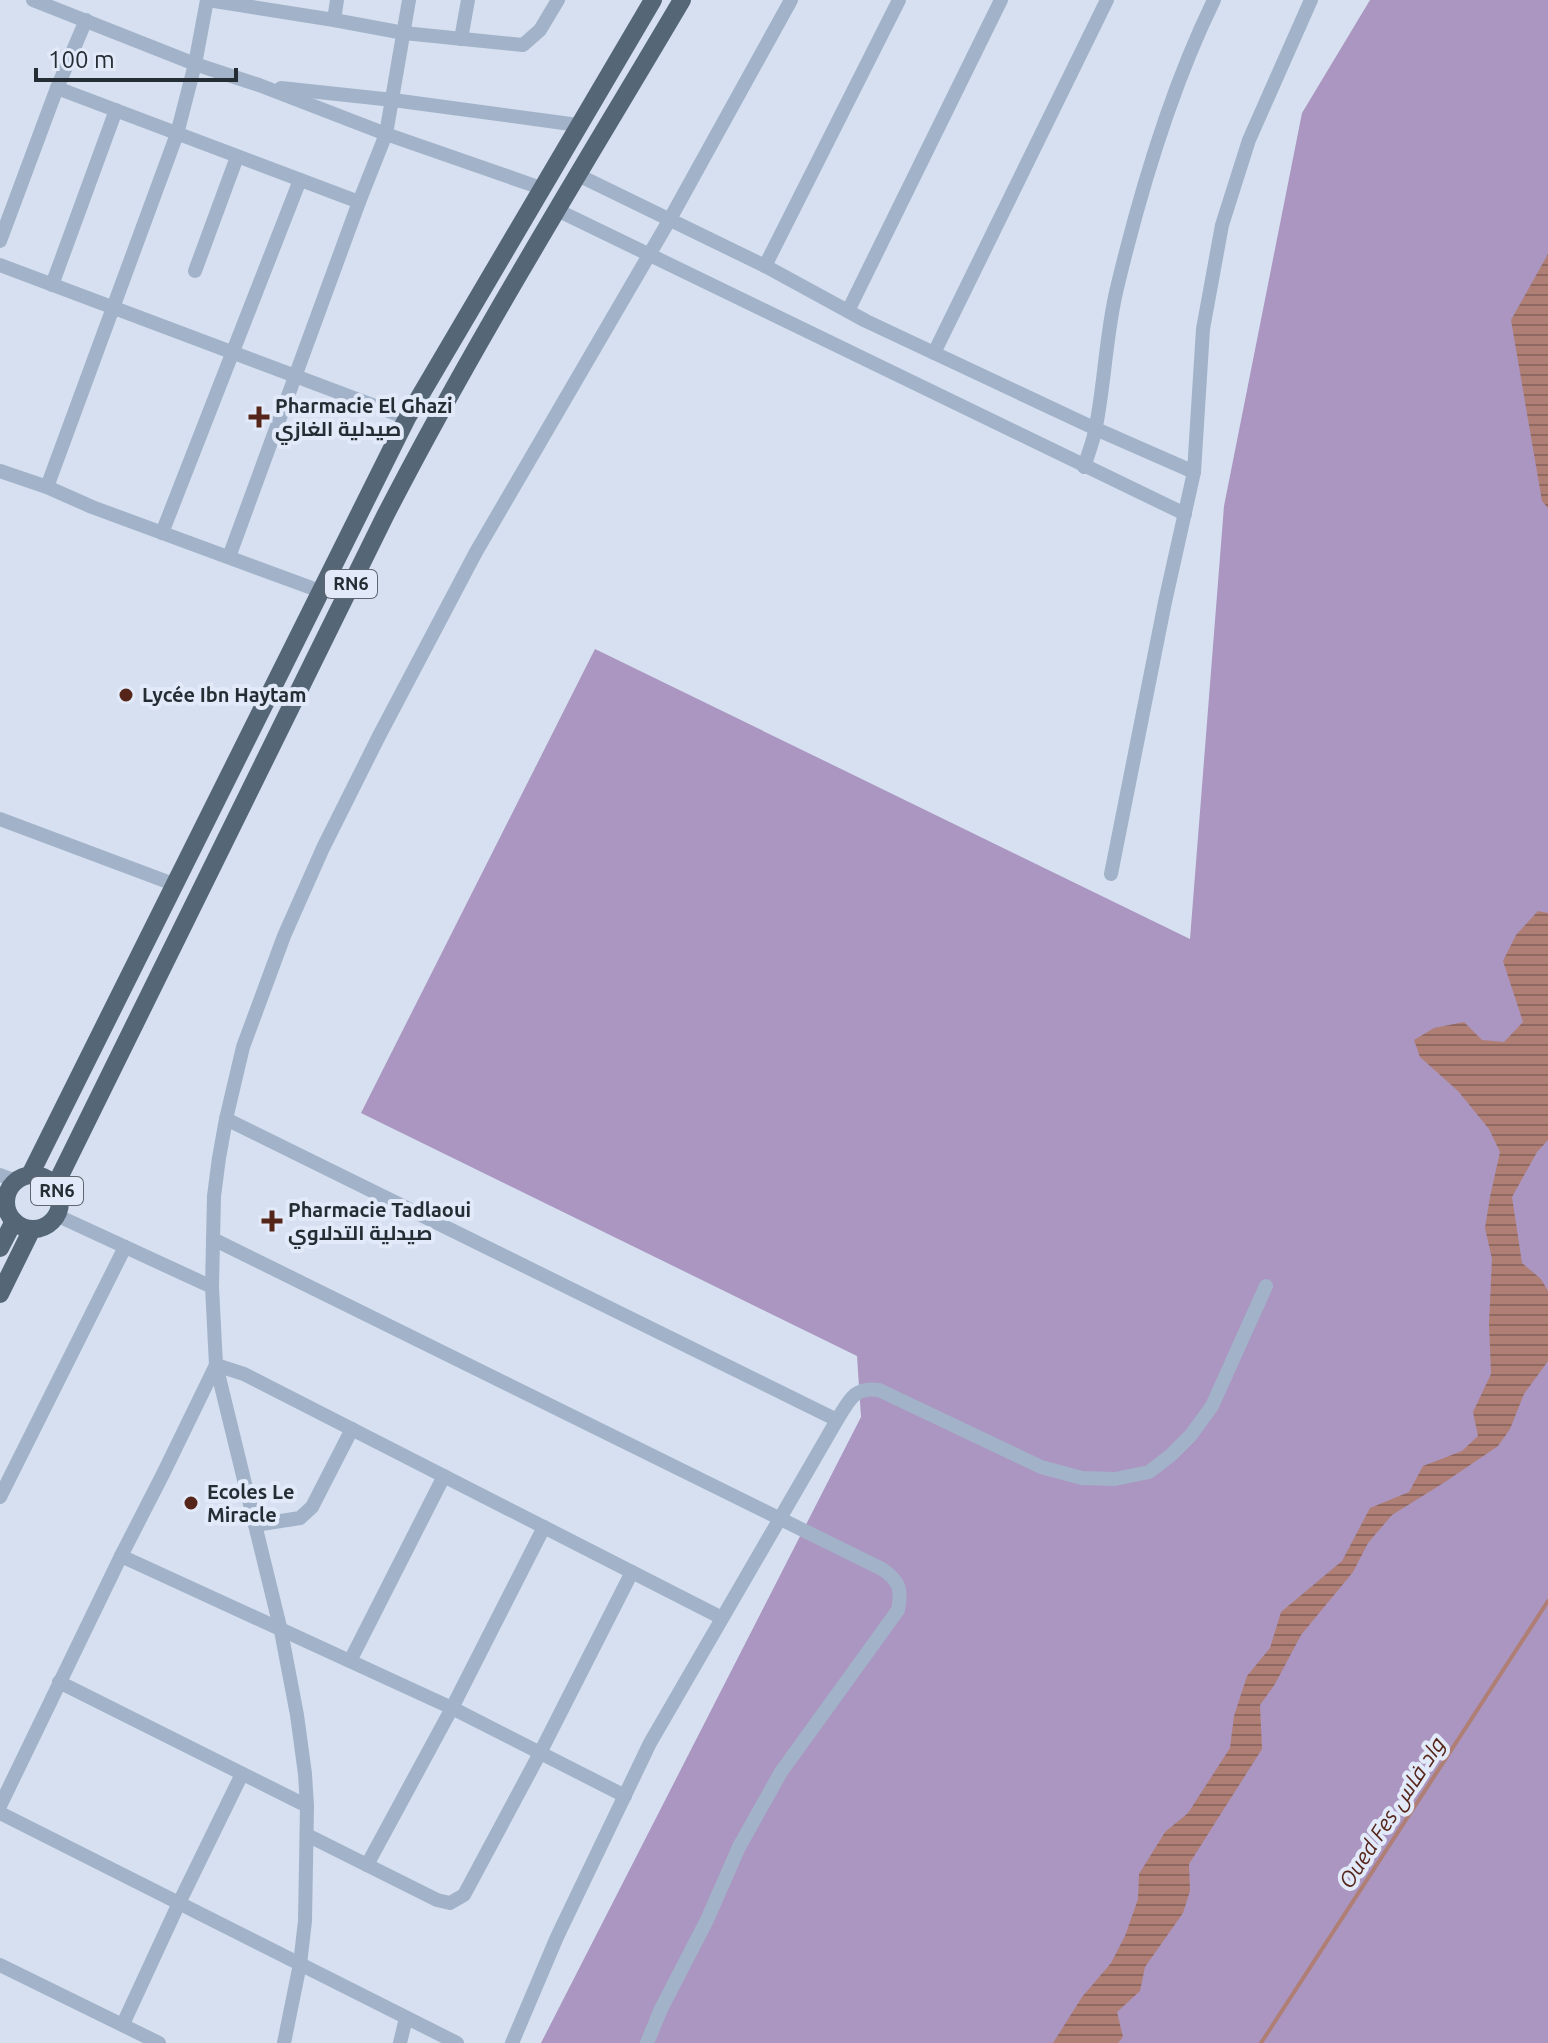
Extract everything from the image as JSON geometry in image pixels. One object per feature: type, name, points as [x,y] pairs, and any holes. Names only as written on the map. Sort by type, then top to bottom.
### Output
[{"type":"main road","name":"RN6","points":[[0,1248],[7,1193],[176,885],[407,418],[653,0]]},
{"type":"main road","name":"RN6","points":[[55,1186],[443,404],[682,0]]},
{"type":"main road","name":"RN6","points":[[7,1211],[22,1227],[32,1229],[50,1223],[60,1206],[55,1186],[48,1180],[39,1176],[15,1177]]},
{"type":"main road","name":"RN6","points":[[0,1294],[32,1229]]},
{"type":"street","points":[[33,0],[195,64],[541,188]]},
{"type":"street","points":[[47,487],[177,134],[207,0],[272,5],[404,33],[523,45],[540,30],[558,0]]},
{"type":"street","points":[[334,20],[337,0]]},
{"type":"street","points":[[229,557],[386,134],[409,0]]},
{"type":"street","points":[[461,39],[468,0]]},
{"type":"street","points":[[284,2043],[305,1921],[305,1774],[281,1631],[216,1365],[212,1287],[214,1196],[226,1119],[243,1047],[284,936],[379,736],[476,552],[670,219],[791,0]]},
{"type":"street","points":[[765,266],[899,0]]},
{"type":"street","points":[[848,311],[1001,0]]},
{"type":"street","points":[[934,353],[1107,0]]},
{"type":"street","points":[[1084,467],[1096,429],[1117,289],[1152,161],[1198,31],[1214,0]]},
{"type":"street","points":[[1111,874],[1194,472],[1203,329],[1222,225],[1249,140],[1311,0]]},
{"type":"street","points":[[0,241],[86,20]]},
{"type":"street","points":[[259,85],[578,125]]},
{"type":"street","points":[[57,88],[359,202]]},
{"type":"street","points":[[52,285],[116,110]]},
{"type":"street","points":[[195,271],[237,157]]},
{"type":"street","points":[[578,175],[934,353],[1194,472]]},
{"type":"street","points":[[162,533],[300,180]]},
{"type":"street","points":[[557,210],[1185,514]]},
{"type":"street","points":[[0,265],[407,418]]},
{"type":"street","points":[[0,471],[320,591]]},
{"type":"street","points":[[0,819],[176,885]]},
{"type":"street","points":[[226,1119],[837,1420]]},
{"type":"street","points":[[56,1215],[212,1287]]},
{"type":"street","points":[[213,1239],[890,1574],[899,1587],[898,1610],[774,1785],[739,1847],[647,2043]]},
{"type":"street","points":[[0,1497],[125,1247]]},
{"type":"street","points":[[512,2043],[557,1937],[650,1743],[837,1420],[856,1393],[866,1388],[879,1390],[1041,1467],[1082,1478],[1115,1479],[1149,1472],[1191,1435],[1212,1406],[1266,1286]]},
{"type":"street","points":[[216,1365],[244,1374],[722,1618]]},
{"type":"street","points":[[0,1806],[216,1365]]},
{"type":"street","points":[[255,1525],[300,1518],[312,1507],[352,1429]]},
{"type":"street","points":[[350,1661],[444,1476]]},
{"type":"street","points":[[367,1865],[452,1708],[544,1527]]},
{"type":"street","points":[[121,1556],[452,1708],[625,1796]]},
{"type":"street","points":[[307,1835],[437,1900],[450,1903],[464,1895],[632,1572]]},
{"type":"street","points":[[59,1682],[307,1806]]},
{"type":"street","points":[[123,2024],[242,1774]]},
{"type":"street","points":[[0,1813],[457,2043]]},
{"type":"street","points":[[0,1965],[159,2043]]},
{"type":"street","points":[[400,2043],[406,2018]]},
{"type":"shaded area","points":[[1370,0],[1548,0],[1548,2043],[541,2043],[861,1417],[857,1356],[361,1113],[595,649],[1190,939],[1224,506],[1302,113]]},
{"type":"shaded area","points":[[1548,254],[1548,508],[1542,501],[1511,320]]},
{"type":"shaded area","points":[[1538,911],[1548,913],[1548,1140],[1537,1152],[1512,1197],[1522,1263],[1541,1279],[1548,1291],[1548,1361],[1524,1394],[1510,1429],[1498,1446],[1392,1515],[1368,1543],[1353,1572],[1301,1635],[1260,1705],[1262,1749],[1189,1864],[1190,1891],[1183,1913],[1145,1967],[1140,1991],[1117,2012],[1123,2037],[1118,2043],[1053,2043],[1082,1997],[1111,1963],[1125,1936],[1138,1899],[1139,1874],[1165,1832],[1188,1813],[1230,1748],[1234,1716],[1247,1676],[1270,1648],[1281,1612],[1342,1561],[1370,1508],[1409,1492],[1423,1466],[1462,1451],[1478,1436],[1473,1412],[1491,1374],[1489,1323],[1492,1259],[1485,1228],[1500,1152],[1489,1129],[1458,1091],[1420,1057],[1414,1040],[1434,1028],[1464,1022],[1482,1040],[1504,1042],[1523,1022],[1503,961],[1516,935]]},
{"type":"waterway","name":"Oued Fes واد فاس","points":[[1261,2043],[1548,1601]]},
{"type":"place","name":"Pharmacie El Ghazi صيدلية الغازي","points":[[259,417]]},
{"type":"place","name":"Lycée Ibn Haytam","points":[[126,695]]},
{"type":"place","name":"Pharmacie Tadlaoui صيدلية التدلاوي","points":[[272,1221]]},
{"type":"place","name":"Ecoles Le Miracle","points":[[191,1503]]}]
